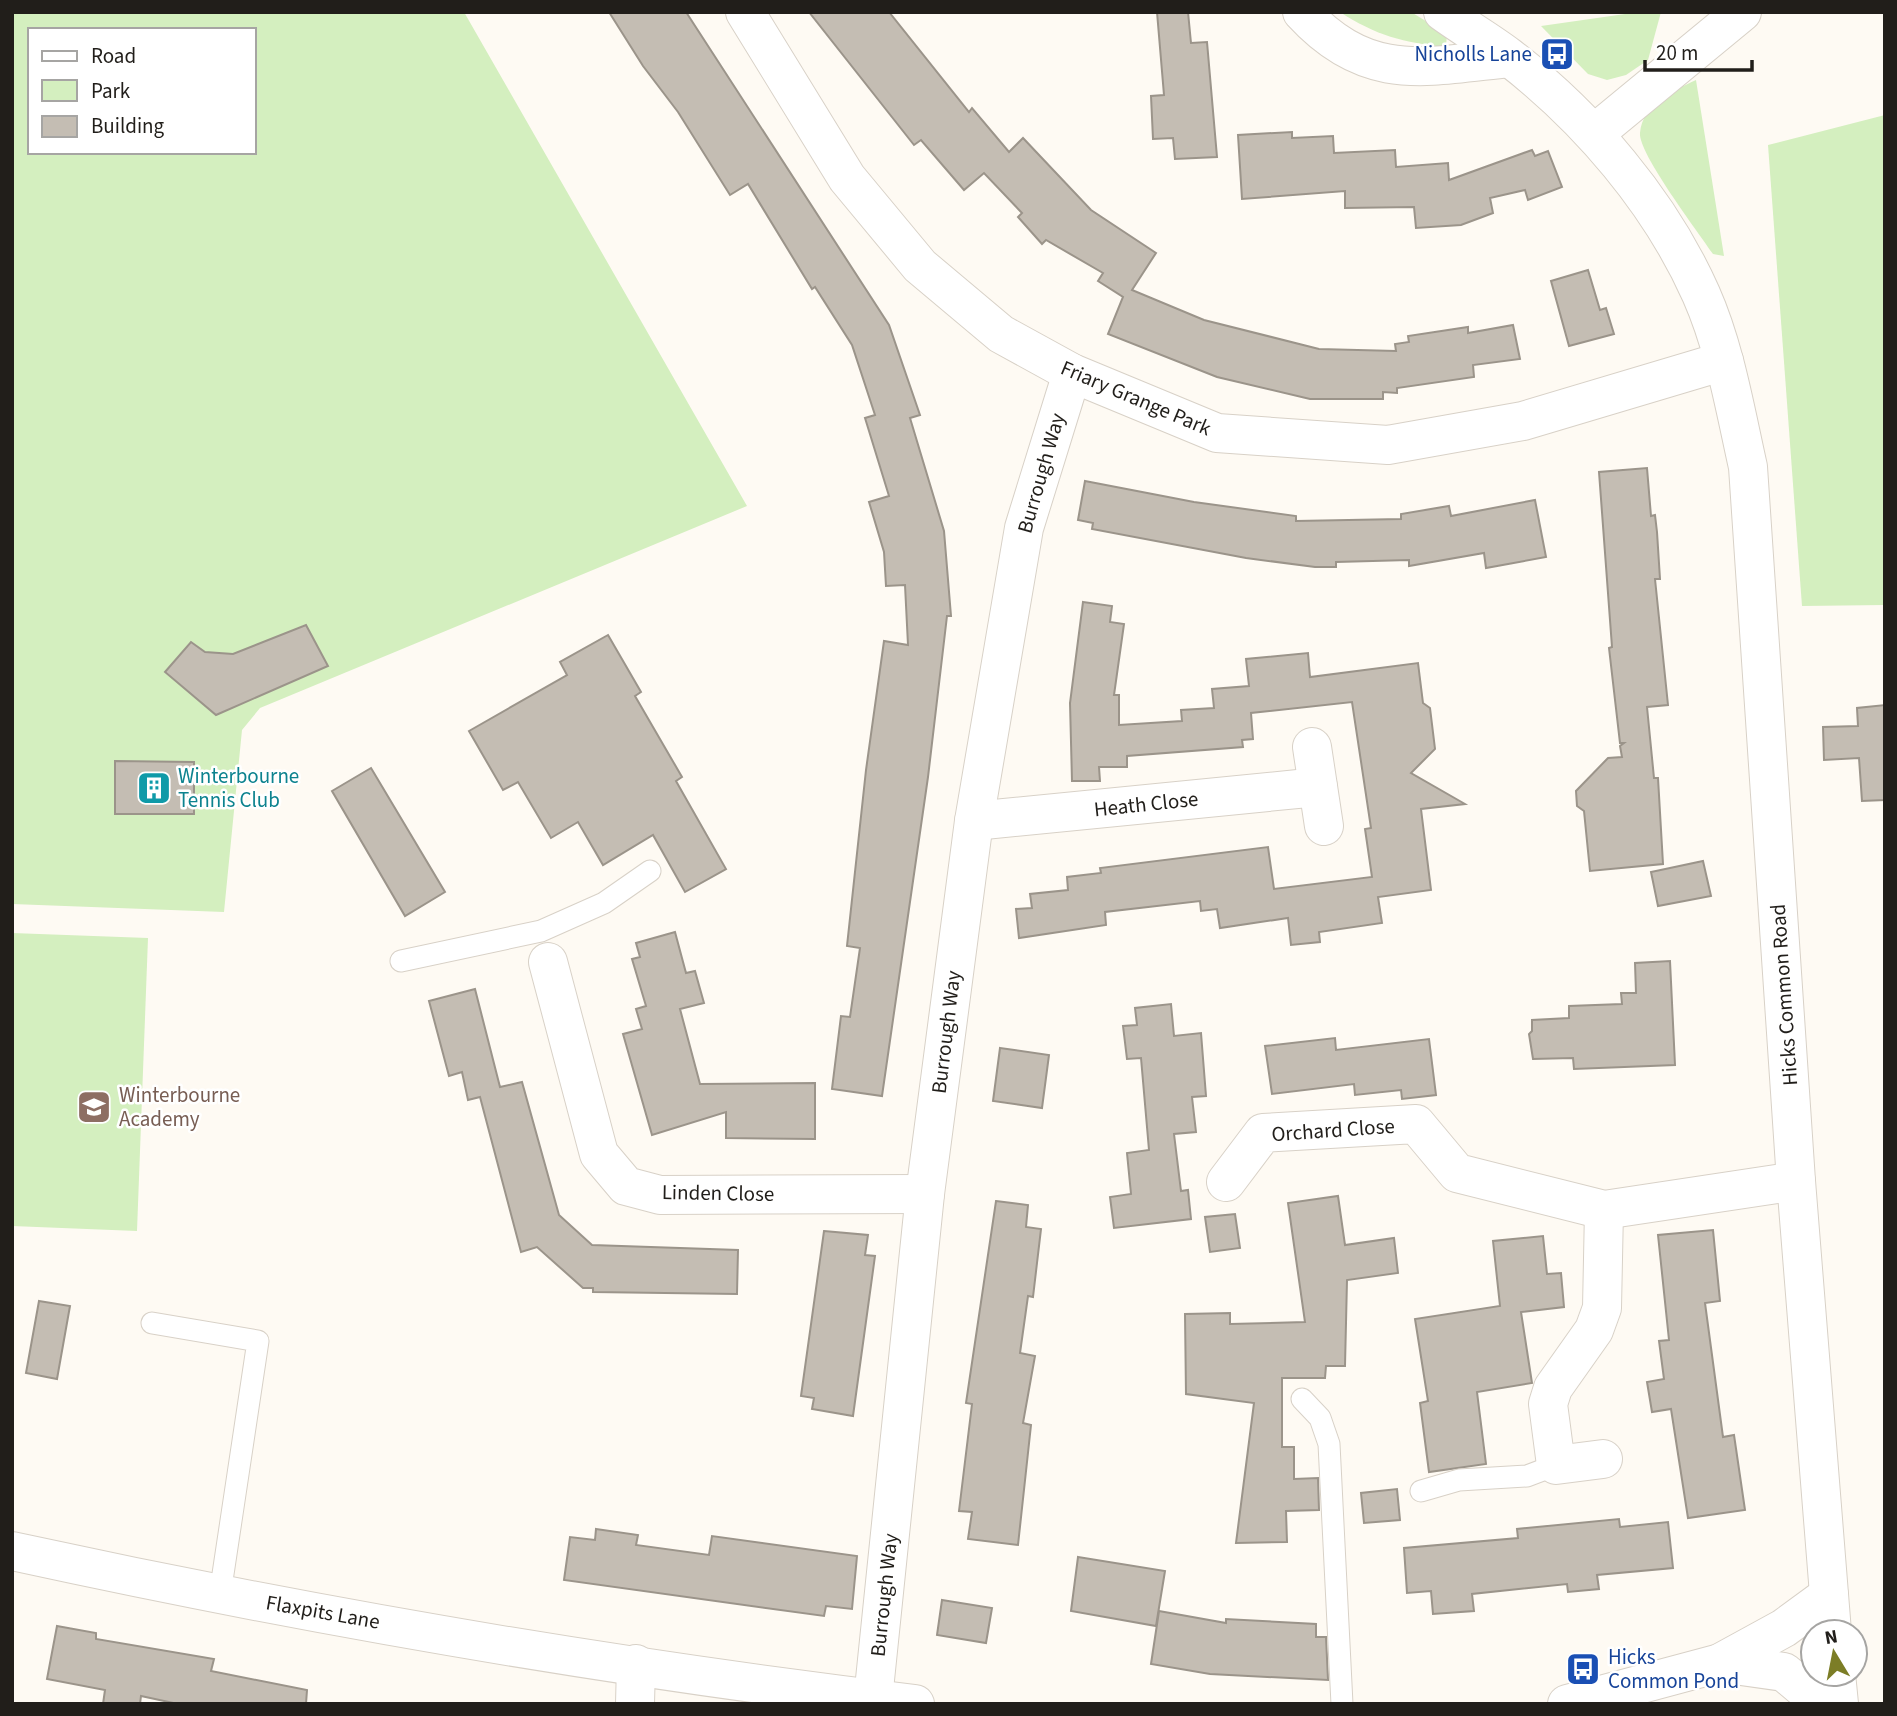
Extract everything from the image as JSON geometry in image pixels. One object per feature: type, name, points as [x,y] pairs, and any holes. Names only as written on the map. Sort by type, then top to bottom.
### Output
[{"type":"street","name":"Friary Grange Park","points":[[745,12],[847,178],[920,266],[1001,334],[1072,373],[1217,433],[1388,445],[1523,421],[1724,361]]},
{"type":"street","points":[[1302,12],[1319,31],[1371,62],[1420,67],[1510,58]]},
{"type":"street","points":[[1443,12],[1510,58],[1594,134],[1666,227],[1701,294],[1724,361]]},
{"type":"street","points":[[1594,134],[1742,12]]},
{"type":"street","name":"Hicks Common Road","points":[[1724,361],[1748,467],[1796,1181],[1831,1614]]},
{"type":"street","name":"Burrough Way","points":[[873,1699],[925,1194],[974,821],[1024,528],[1072,373]]},
{"type":"street","points":[[1312,747],[1324,826]]},
{"type":"street","name":"Heath Close","points":[[974,821],[1318,787]]},
{"type":"street","name":"Linden Close","points":[[545,946],[599,1154],[626,1186],[660,1195],[925,1194]]},
{"type":"street","name":"Orchard Close","points":[[1226,1182],[1263,1133],[1416,1124],[1457,1173],[1604,1210],[1796,1181]]},
{"type":"street","points":[[1604,1210],[1602,1308],[1594,1330],[1553,1388],[1548,1404],[1556,1465],[1604,1459]]},
{"type":"street","name":"Flaxpits Lane","points":[[12,1551],[219,1594],[524,1648],[915,1704]]},
{"type":"street","points":[[1567,1704],[1720,1663],[1784,1628],[1831,1614]]},
{"type":"street","points":[[1720,1663],[1784,1672],[1822,1704]]},
{"type":"street","points":[[635,1704],[636,1664]]},
{"type":"lane","points":[[401,961],[545,946],[650,871]]},
{"type":"lane","points":[[152,1323],[258,1341],[219,1594]]},
{"type":"lane","points":[[1302,1399],[1320,1418],[1329,1444],[1342,1704]]},
{"type":"lane","points":[[1421,1491],[1459,1480],[1527,1476],[1556,1465]]},
{"type":"green space","points":[[12,12],[464,12],[747,506],[260,708],[242,730],[224,912],[12,904]]},
{"type":"green space","points":[[1340,12],[1411,12],[1447,34],[1446,47],[1390,37],[1365,27]]},
{"type":"green space","points":[[1639,12],[1661,12],[1648,60],[1626,75],[1607,80],[1588,74],[1541,26]]},
{"type":"green space","points":[[1696,80],[1724,256],[1713,254],[1683,212],[1649,157],[1640,133],[1647,114],[1660,99]]},
{"type":"green space","points":[[1885,115],[1885,605],[1802,606],[1768,145]]},
{"type":"green space","points":[[12,933],[148,938],[137,1231],[12,1226]]},
{"type":"building","points":[[609,12],[686,12],[889,325],[920,415],[910,418],[944,531],[951,616],[947,616],[928,777],[882,1096],[832,1089],[841,1016],[850,1017],[860,948],[847,946],[866,770],[884,641],[908,645],[905,585],[886,586],[884,552],[869,502],[889,496],[865,418],[875,415],[852,345],[815,287],[812,289],[748,184],[730,195],[678,112],[643,66]]},
{"type":"building","points":[[809,12],[889,12],[969,112],[972,108],[1009,152],[1023,138],[1091,210],[1156,253],[1132,290],[1204,320],[1319,349],[1396,351],[1395,344],[1409,342],[1408,336],[1468,327],[1468,333],[1513,325],[1520,359],[1473,365],[1474,377],[1397,388],[1397,393],[1383,392],[1383,399],[1310,399],[1217,377],[1108,334],[1123,297],[1098,281],[1103,273],[1046,240],[1042,244],[1018,217],[1022,213],[984,173],[964,190],[921,140],[914,145]]},
{"type":"building","points":[[1157,12],[1188,12],[1191,43],[1207,42],[1217,157],[1175,159],[1173,138],[1153,139],[1151,96],[1164,95]]},
{"type":"building","points":[[1292,132],[1292,138],[1333,136],[1334,153],[1395,150],[1396,167],[1448,163],[1449,180],[1532,150],[1535,156],[1548,151],[1562,187],[1528,200],[1525,190],[1490,198],[1493,213],[1461,225],[1416,228],[1414,207],[1345,208],[1345,191],[1242,199],[1238,135]]},
{"type":"building","points":[[1588,270],[1600,310],[1606,308],[1614,334],[1569,346],[1551,281]]},
{"type":"building","points":[[1647,468],[1651,516],[1655,515],[1657,532],[1660,579],[1655,579],[1668,705],[1647,707],[1654,778],[1658,778],[1663,864],[1590,871],[1584,811],[1577,806],[1576,791],[1608,758],[1622,757],[1620,746],[1624,743],[1620,743],[1609,648],[1612,647],[1599,472]]},
{"type":"building","points":[[1085,481],[1194,502],[1296,516],[1296,521],[1401,519],[1401,514],[1449,506],[1451,516],[1535,500],[1546,557],[1486,568],[1484,553],[1409,566],[1409,560],[1336,562],[1336,567],[1315,567],[1246,558],[1092,529],[1093,523],[1078,520]]},
{"type":"building","points":[[1083,602],[1112,606],[1110,622],[1124,624],[1114,695],[1119,695],[1119,725],[1182,721],[1181,710],[1214,708],[1212,689],[1249,686],[1246,659],[1308,653],[1310,677],[1418,663],[1423,703],[1430,708],[1435,749],[1411,773],[1465,804],[1421,809],[1431,890],[1378,897],[1382,923],[1319,932],[1320,942],[1291,945],[1288,918],[1220,928],[1217,909],[1201,911],[1200,901],[1105,912],[1106,925],[1019,938],[1016,909],[1032,908],[1030,894],[1068,890],[1067,877],[1101,873],[1100,868],[1268,847],[1274,889],[1372,877],[1365,829],[1371,828],[1352,702],[1251,713],[1253,739],[1242,740],[1243,747],[1127,756],[1127,767],[1099,767],[1100,781],[1072,781],[1070,703]]},
{"type":"building","points":[[306,625],[328,666],[216,715],[165,672],[191,642],[205,652],[233,654]]},
{"type":"building","points":[[608,635],[641,692],[635,696],[682,777],[676,781],[726,869],[685,892],[653,835],[603,865],[578,822],[551,838],[518,782],[503,790],[469,731],[567,675],[560,662]]},
{"type":"building","points":[[1885,705],[1885,800],[1862,801],[1859,758],[1824,760],[1823,727],[1858,726],[1857,708]]},
{"type":"building","name":"Winterbourne Tennis Club","points":[[115,761],[194,762],[194,814],[115,814]]},
{"type":"building","points":[[371,768],[445,892],[405,916],[332,791]]},
{"type":"building","points":[[1703,861],[1711,896],[1658,906],[1651,872]]},
{"type":"building","points":[[675,932],[686,973],[695,971],[704,1003],[680,1009],[700,1084],[815,1083],[815,1139],[726,1138],[726,1112],[652,1135],[623,1034],[642,1029],[636,1009],[646,1006],[632,959],[640,957],[636,943]]},
{"type":"building","points":[[1670,961],[1675,1065],[1574,1069],[1573,1058],[1533,1059],[1529,1034],[1532,1031],[1532,1020],[1569,1018],[1569,1006],[1622,1004],[1621,993],[1636,993],[1635,963]]},
{"type":"building","points":[[475,989],[500,1087],[522,1082],[559,1215],[592,1245],[738,1250],[737,1294],[593,1292],[593,1288],[583,1288],[537,1247],[521,1252],[480,1097],[468,1100],[462,1072],[449,1076],[429,1001]]},
{"type":"building","points":[[1171,1004],[1174,1036],[1201,1033],[1206,1096],[1192,1097],[1196,1132],[1174,1134],[1181,1191],[1188,1190],[1191,1219],[1114,1228],[1110,1197],[1131,1194],[1127,1153],[1149,1150],[1141,1058],[1127,1059],[1123,1026],[1137,1025],[1135,1008]]},
{"type":"building","points":[[1335,1038],[1336,1050],[1429,1039],[1436,1095],[1402,1099],[1401,1090],[1355,1095],[1354,1084],[1272,1094],[1265,1046]]},
{"type":"building","points":[[1000,1048],[1049,1055],[1042,1108],[993,1101]]},
{"type":"building","points":[[1338,1196],[1345,1245],[1394,1238],[1398,1273],[1347,1280],[1345,1366],[1326,1366],[1325,1378],[1282,1378],[1282,1447],[1294,1447],[1294,1479],[1318,1478],[1319,1510],[1286,1511],[1287,1542],[1236,1543],[1254,1403],[1186,1394],[1185,1314],[1230,1313],[1230,1324],[1305,1322],[1288,1203]]},
{"type":"building","points":[[996,1201],[1028,1205],[1026,1227],[1041,1229],[1033,1297],[1028,1296],[1020,1353],[1035,1356],[1023,1423],[1031,1425],[1018,1545],[968,1539],[972,1512],[959,1511],[972,1404],[966,1403]]},
{"type":"building","points":[[1235,1214],[1240,1248],[1210,1252],[1205,1217]]},
{"type":"building","points":[[1713,1230],[1720,1301],[1705,1303],[1723,1437],[1734,1435],[1745,1510],[1688,1518],[1671,1409],[1652,1412],[1647,1382],[1664,1379],[1659,1341],[1669,1340],[1658,1235]]},
{"type":"building","points":[[824,1231],[868,1235],[865,1255],[875,1256],[853,1416],[812,1409],[814,1398],[801,1396]]},
{"type":"building","points":[[1543,1236],[1547,1274],[1561,1273],[1564,1307],[1521,1312],[1532,1383],[1477,1392],[1486,1464],[1429,1472],[1420,1403],[1428,1401],[1415,1319],[1500,1306],[1493,1241]]},
{"type":"building","points":[[39,1301],[70,1306],[57,1379],[26,1373]]},
{"type":"building","points":[[1397,1489],[1400,1520],[1364,1523],[1361,1493]]},
{"type":"building","points":[[1619,1519],[1620,1527],[1668,1522],[1673,1568],[1597,1575],[1599,1589],[1568,1592],[1567,1584],[1472,1594],[1474,1611],[1433,1614],[1431,1591],[1407,1593],[1404,1548],[1518,1538],[1517,1529]]},
{"type":"building","points":[[596,1529],[638,1535],[636,1545],[709,1555],[712,1536],[857,1556],[852,1609],[826,1606],[824,1616],[564,1580],[570,1537],[595,1540]]},
{"type":"building","points":[[1078,1557],[1165,1571],[1156,1626],[1071,1611]]},
{"type":"building","points":[[942,1600],[992,1608],[986,1643],[937,1635]]},
{"type":"building","points":[[1159,1611],[1226,1623],[1226,1619],[1316,1624],[1316,1637],[1326,1637],[1328,1680],[1210,1674],[1151,1664]]},
{"type":"building","points":[[57,1626],[96,1633],[96,1639],[214,1659],[211,1671],[307,1690],[306,1704],[178,1704],[141,1696],[140,1704],[103,1704],[105,1690],[47,1679]]},
{"type":"place","name":"Nicholls Lane","points":[[1557,54]]},
{"type":"place","name":"Winterbourne Tennis Club","points":[[154,788]]},
{"type":"place","name":"Winterbourne Academy","points":[[94,1107]]},
{"type":"place","name":"Hicks Common Pond","points":[[1583,1669]]}]
